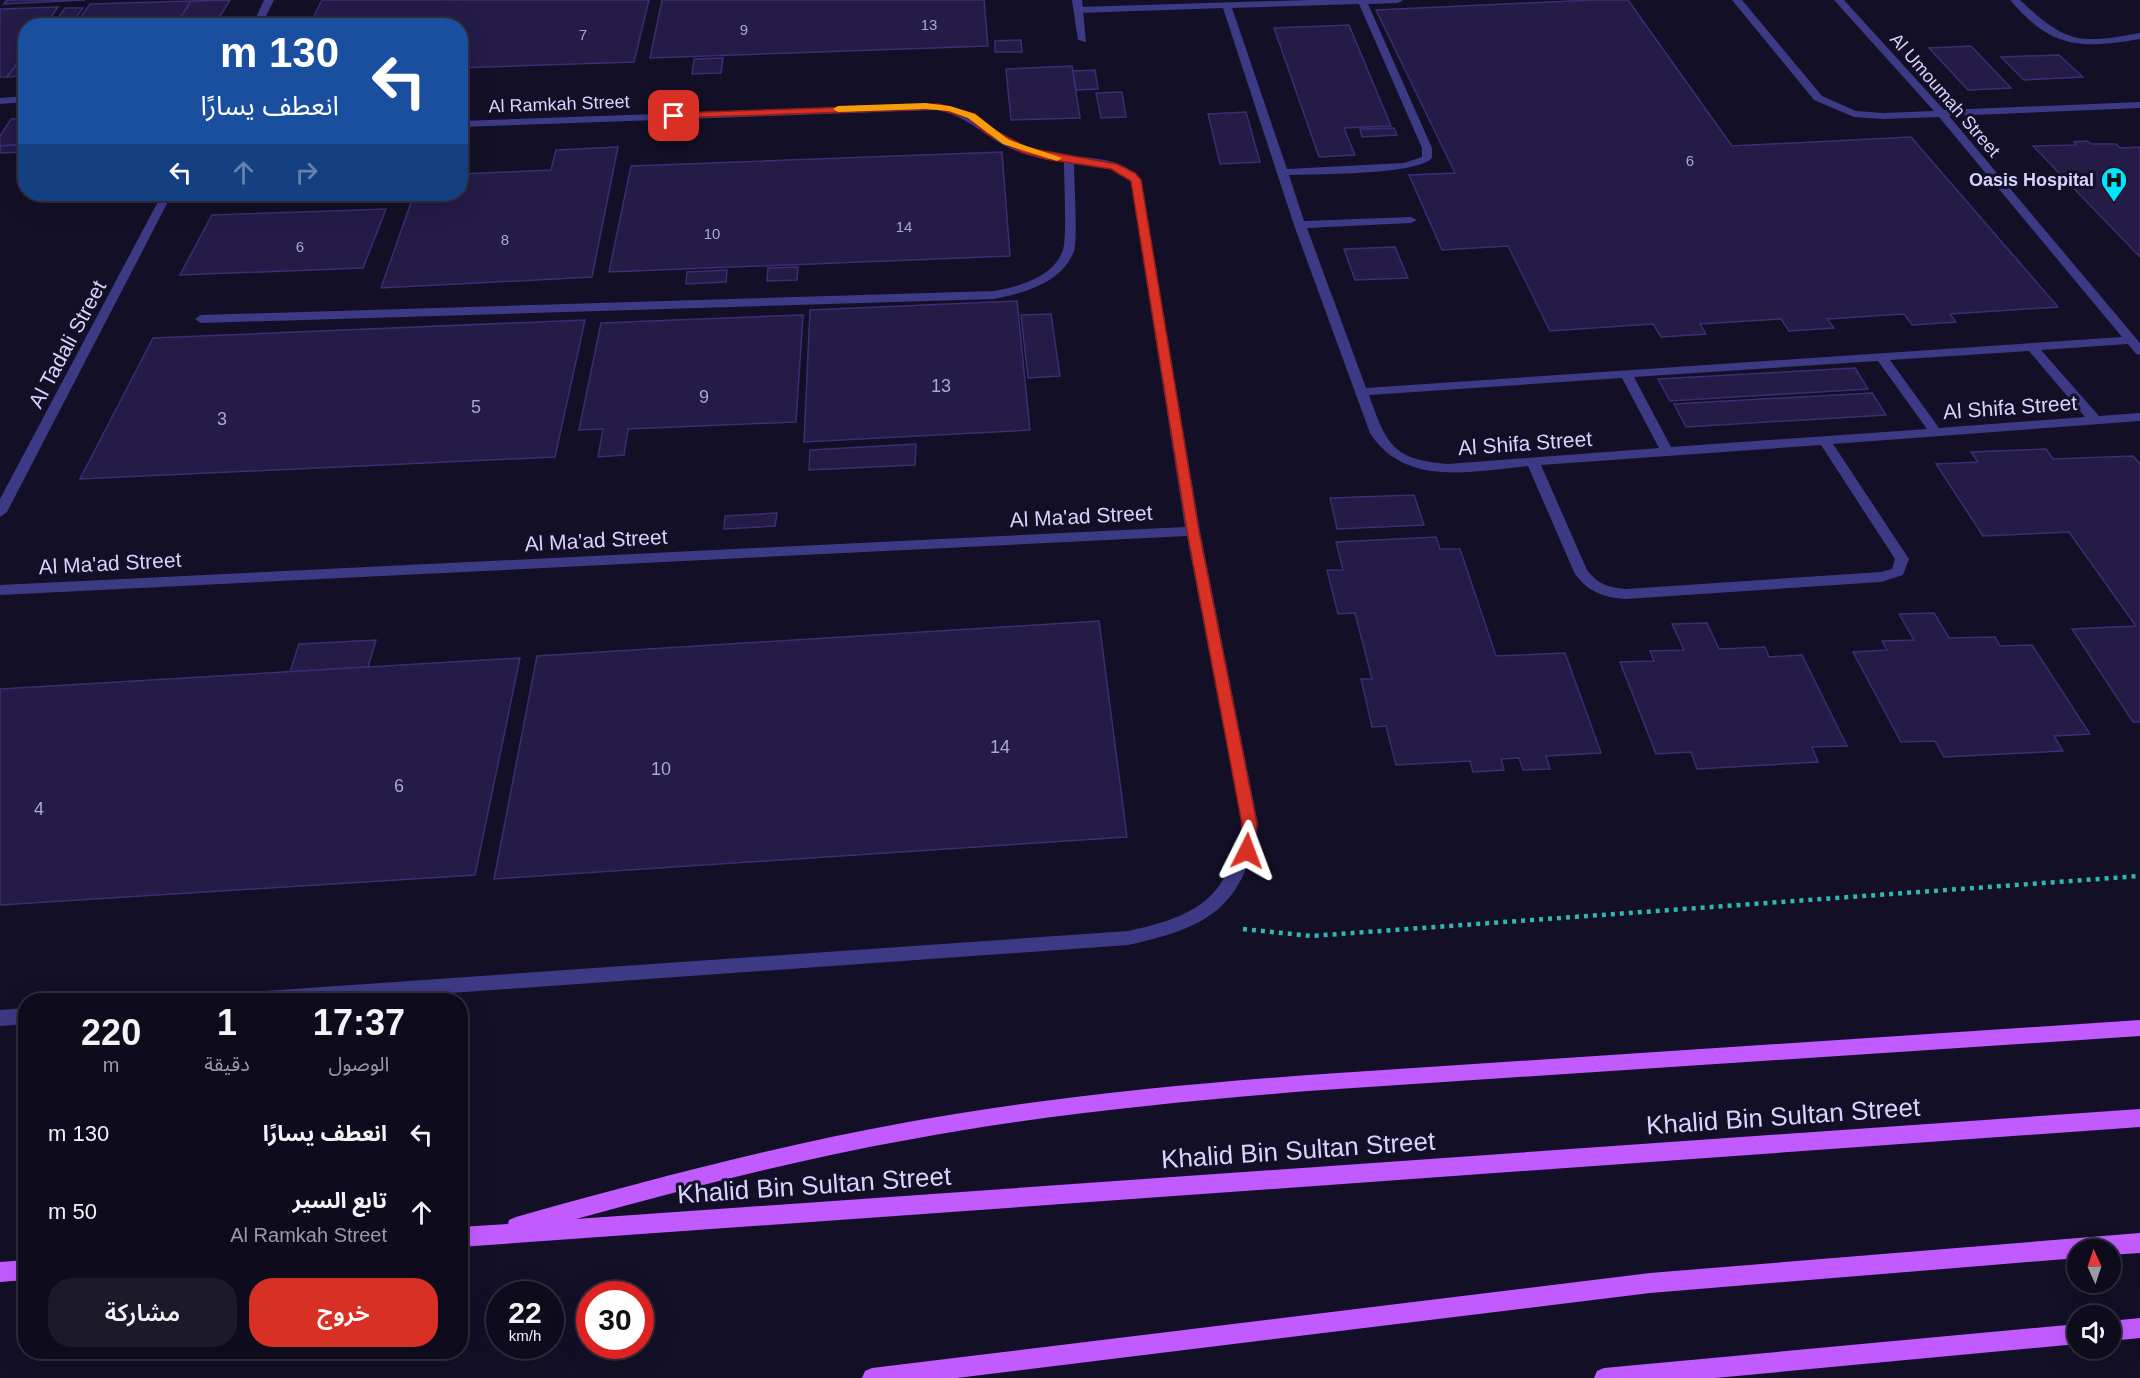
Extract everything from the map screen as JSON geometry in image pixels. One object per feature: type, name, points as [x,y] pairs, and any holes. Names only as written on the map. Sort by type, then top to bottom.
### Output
[{"type":"main road","points":[[486,1235],[655,1187],[818,1148],[963,1121],[1106,1101],[1354,1080],[2140,1028]]},
{"type":"main road","name":"Khalid Bin Sultan Street","points":[[468,1236],[2140,1118]]},
{"type":"main road","points":[[872,1378],[1650,1283],[2140,1243]]},
{"type":"main road","points":[[0,1272],[18,1271]]},
{"type":"main road","points":[[2121,1330],[2140,1328]]},
{"type":"main road","points":[[1604,1378],[2067,1335]]},
{"type":"street","points":[[260,18],[269,0]]},
{"type":"street","points":[[1083,40],[1078,5],[1227,6],[1398,0]]},
{"type":"street","points":[[1737,0],[1812,91],[1828,105],[1869,116],[2140,105]]},
{"type":"street","name":"Al Umoumah Street","points":[[1839,0],[1941,114],[2140,351]]},
{"type":"street","points":[[2015,0],[2046,30],[2071,41],[2092,44],[2140,36]]},
{"type":"street","points":[[1283,172],[1404,166],[1414,165],[1427,158],[1427,148],[1363,2]]},
{"type":"street","name":"Al Shifa Street","points":[[1227,6],[1300,225],[1361,392],[1382,444],[1394,455],[1410,463],[1448,468],[2140,417]]},
{"type":"street","points":[[0,101],[18,100]]},
{"type":"street","name":"Al Ramkah Street","points":[[348,993],[1128,938],[1162,932],[1194,918],[1220,899],[1237,876],[1247,851],[1250,824],[1193,531],[1136,180],[1131,175],[1113,166],[1046,156],[1006,142],[962,112],[938,107],[910,106],[468,124]]},
{"type":"street","points":[[201,320],[994,295],[1038,282],[1054,273],[1064,261],[1069,249],[1069,160]]},
{"type":"street","name":"Al Tadali Street","points":[[0,511],[163,201]]},
{"type":"street","points":[[1300,225],[1411,220]]},
{"type":"street","points":[[1361,392],[2130,340]]},
{"type":"street","points":[[2032,347],[2094,420]]},
{"type":"street","points":[[1881,357],[1936,432]]},
{"type":"street","points":[[1626,374],[1667,452]]},
{"type":"street","points":[[1533,462],[1581,572],[1593,586],[1603,591],[1626,594],[1881,577],[1898,572],[1902,559],[1824,440]]},
{"type":"street","name":"Al Ma'ad Street","points":[[0,590],[1193,531]]},
{"type":"street","points":[[0,1018],[18,1017]]},
{"type":"path","points":[[1194,918],[1263,933],[1311,936],[2140,876]]},
{"type":"building","points":[[7,0],[85,0],[4,4]]},
{"type":"building","points":[[230,0],[219,18],[180,18],[191,1]]},
{"type":"building","points":[[322,0],[649,0],[634,62],[468,68],[468,18],[313,18]]},
{"type":"building","points":[[662,0],[984,0],[988,46],[650,58]]},
{"type":"building","points":[[1628,0],[1732,146],[1911,137],[2058,307],[1950,314],[1956,322],[1912,325],[1904,314],[1827,319],[1834,328],[1789,331],[1781,319],[1700,324],[1706,334],[1661,337],[1653,324],[1550,331],[1508,246],[1442,250],[1409,175],[1455,173],[1376,10]]},
{"type":"building","points":[[191,1],[180,18],[80,18],[90,4]]},
{"type":"building","points":[[58,7],[50,18],[18,18],[18,63],[7,77],[0,77],[0,9]]},
{"type":"building","points":[[65,8],[83,8],[76,18],[58,18]]},
{"type":"building","points":[[1349,25],[1391,126],[1344,128],[1355,155],[1319,157],[1274,28]]},
{"type":"building","points":[[1021,40],[1022,52],[995,52],[995,41]]},
{"type":"building","points":[[1971,46],[2011,88],[1968,90],[1929,48]]},
{"type":"building","points":[[2059,55],[2083,77],[2024,80],[2001,57]]},
{"type":"building","points":[[723,58],[721,73],[692,74],[694,59]]},
{"type":"building","points":[[18,63],[18,76],[7,77]]},
{"type":"building","points":[[1072,66],[1080,118],[1011,120],[1006,69]]},
{"type":"building","points":[[1095,70],[1098,89],[1076,90],[1073,71]]},
{"type":"building","points":[[1122,92],[1126,117],[1101,118],[1096,93]]},
{"type":"building","points":[[1246,112],[1260,162],[1220,164],[1208,114]]},
{"type":"building","points":[[11,119],[18,119],[18,145],[0,146],[0,136]]},
{"type":"building","points":[[1394,128],[1397,135],[1362,137],[1360,129]]},
{"type":"building","name":"Oasis Hospital","points":[[2087,141],[2091,144],[2116,144],[2120,148],[2140,147],[2140,257],[2033,146],[2076,145],[2074,142]]},
{"type":"building","points":[[18,145],[18,152],[0,153],[0,146]]},
{"type":"building","points":[[618,147],[592,277],[381,288],[412,201],[468,201],[468,174],[551,170],[556,150]]},
{"type":"building","points":[[1002,152],[1010,256],[609,272],[631,166]]},
{"type":"building","points":[[386,209],[363,268],[180,275],[212,215]]},
{"type":"building","points":[[1395,247],[1408,278],[1355,280],[1344,249]]},
{"type":"building","points":[[798,267],[797,280],[767,281],[768,268]]},
{"type":"building","points":[[727,270],[726,282],[686,284],[687,272]]},
{"type":"building","points":[[1017,301],[1030,430],[804,442],[810,310]]},
{"type":"building","points":[[1051,314],[1060,376],[1028,378],[1021,315]]},
{"type":"building","points":[[803,315],[796,422],[628,429],[624,455],[598,457],[603,429],[579,430],[601,323]]},
{"type":"building","points":[[585,320],[555,457],[80,479],[153,338]]},
{"type":"building","points":[[1855,368],[1868,389],[1670,401],[1658,379]]},
{"type":"building","points":[[1872,393],[1886,415],[1686,427],[1674,404]]},
{"type":"building","points":[[916,444],[915,465],[809,470],[810,450]]},
{"type":"building","points":[[2046,449],[2053,459],[2133,456],[2140,464],[2140,722],[2133,722],[2072,629],[2136,626],[2069,532],[1983,536],[1936,464],[1978,462],[1971,452]]},
{"type":"building","points":[[1414,495],[1424,525],[1337,529],[1330,498]]},
{"type":"building","points":[[777,513],[775,526],[724,529],[725,516]]},
{"type":"building","points":[[1436,537],[1440,549],[1460,549],[1496,656],[1565,653],[1601,753],[1546,756],[1550,769],[1523,770],[1519,758],[1501,759],[1504,770],[1473,772],[1470,761],[1396,765],[1386,726],[1372,727],[1361,679],[1372,679],[1355,613],[1338,614],[1327,570],[1343,570],[1336,542]]},
{"type":"building","points":[[1934,613],[1949,638],[1995,637],[2000,646],[2032,645],[2090,734],[2054,736],[2063,751],[1944,757],[1935,741],[1901,742],[1853,652],[1887,650],[1882,641],[1914,640],[1899,614]]},
{"type":"building","points":[[1099,621],[1127,837],[494,879],[537,656]]},
{"type":"building","points":[[1707,623],[1719,649],[1765,647],[1769,657],[1802,655],[1847,746],[1812,747],[1818,762],[1697,769],[1691,752],[1656,754],[1620,662],[1654,661],[1650,651],[1684,650],[1672,624]]},
{"type":"building","points":[[376,640],[368,667],[290,672],[299,644]]},
{"type":"building","points":[[520,658],[475,875],[0,905],[0,689]]},
{"type":"slow traffic","points":[[838,109],[925,106],[950,109],[972,116],[1006,142],[1024,150],[1057,158]]},
{"type":"place","name":"Oasis Hospital","points":[[2114,203]]},
{"type":"route","points":[[674,116],[910,106],[938,107],[972,116],[990,132],[1024,150],[1046,156],[1113,166],[1136,180],[1193,531],[1250,824],[1247,851]]}]
